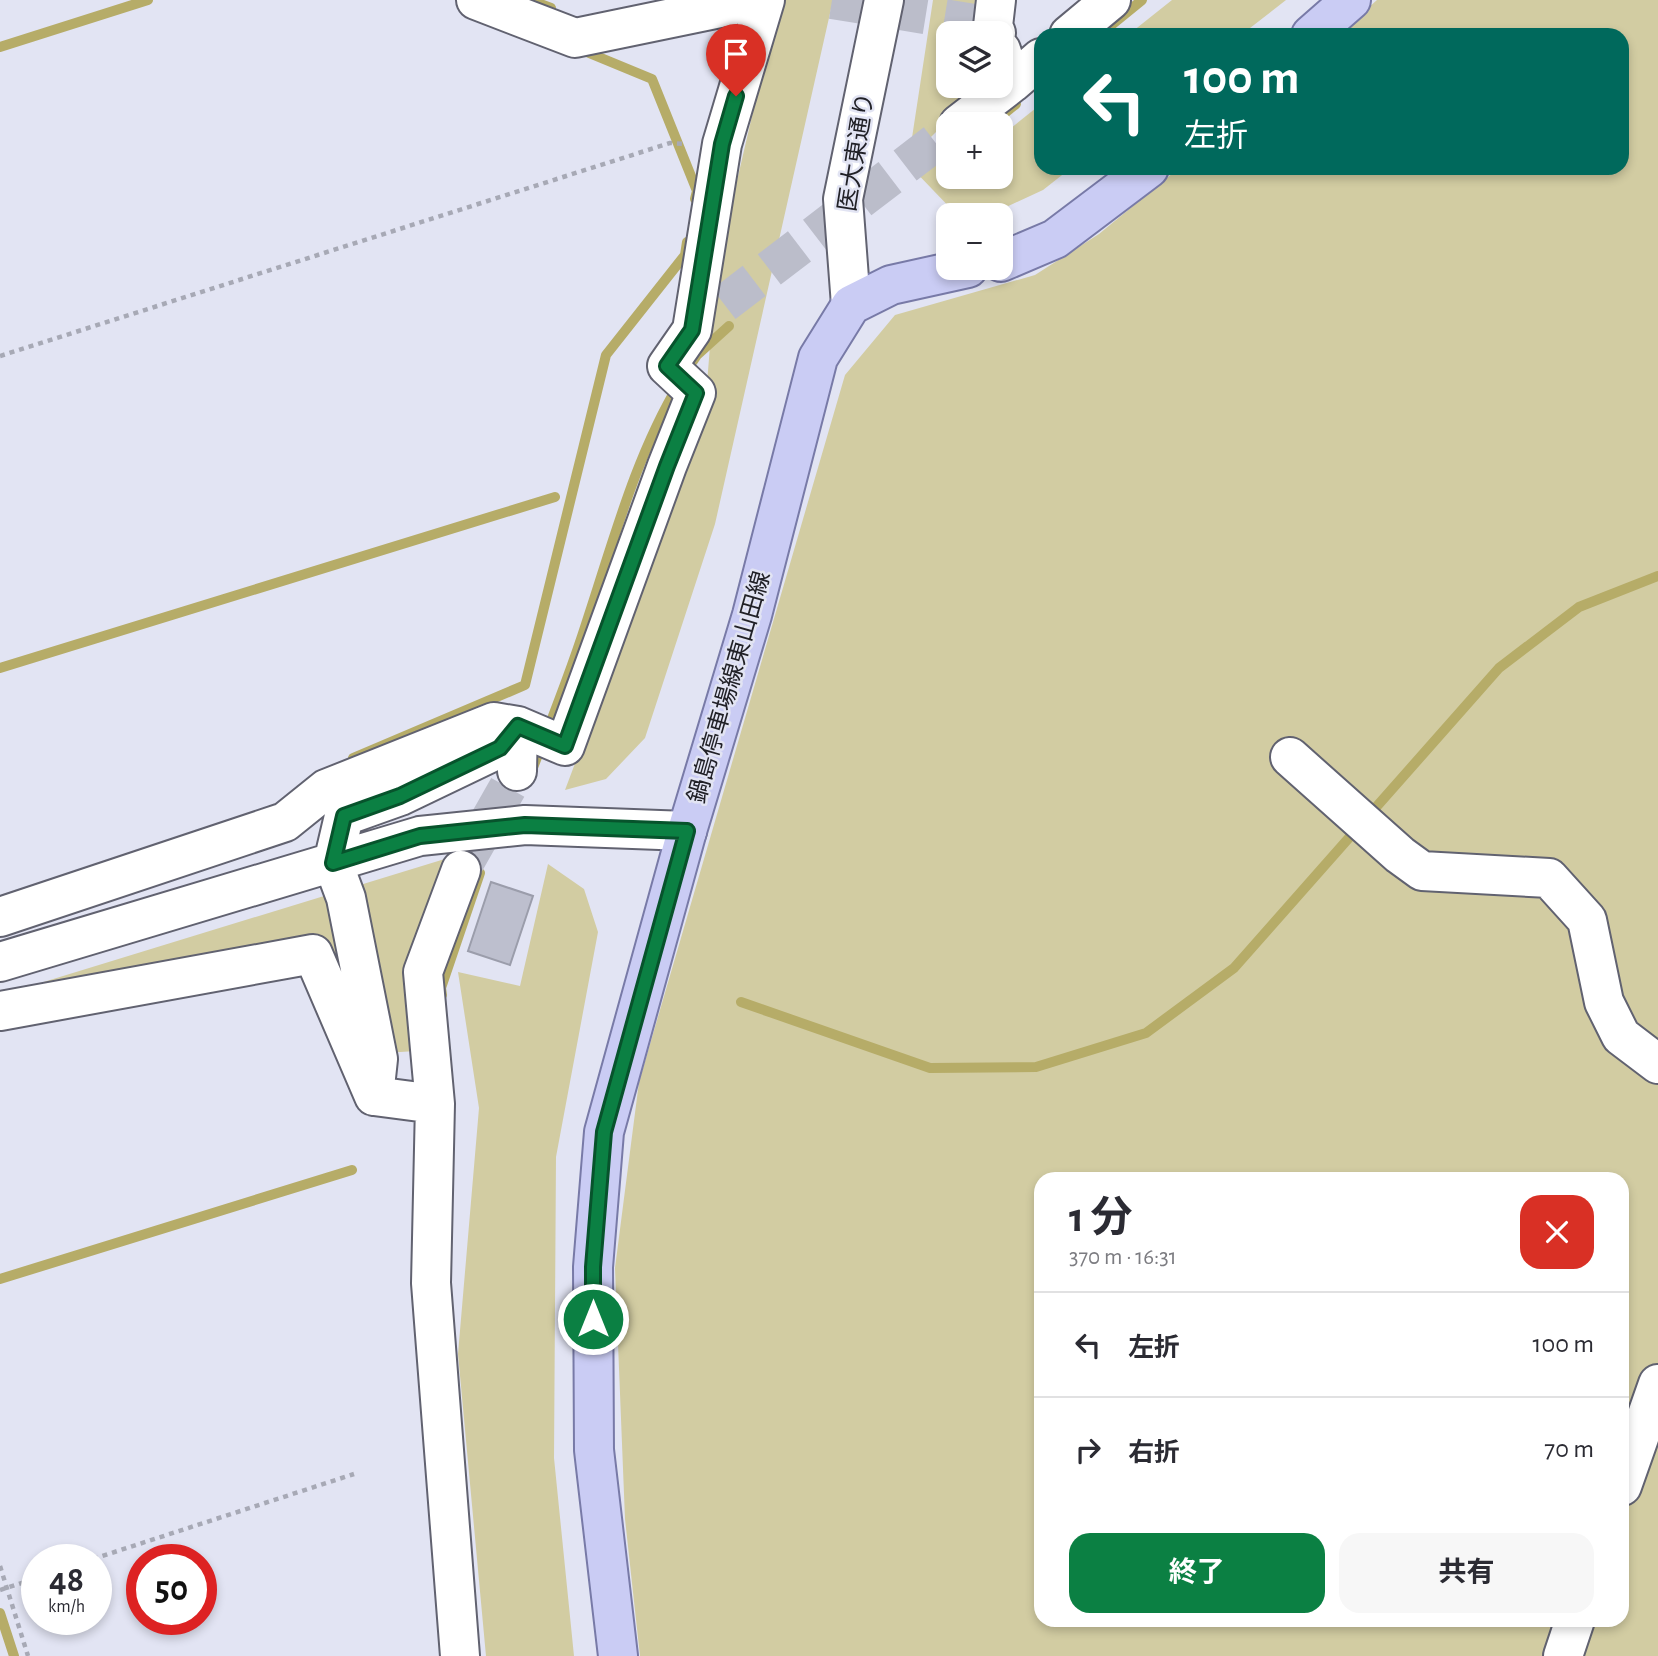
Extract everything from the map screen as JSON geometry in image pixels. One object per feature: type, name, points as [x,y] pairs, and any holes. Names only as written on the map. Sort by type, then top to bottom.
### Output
[{"type":"main road","points":[[1319,28],[1351,0]]},
{"type":"main road","points":[[1013,257],[1055,239],[1140,175]]},
{"type":"main road","points":[[850,305],[891,285],[936,275]]},
{"type":"main road","name":"鍋島停車場線東山田線","points":[[618,1656],[594,1450],[593,1267],[604,1132],[687,831],[752,615],[818,358],[850,305]]},
{"type":"street","points":[[476,0],[575,38],[740,4],[748,0]]},
{"type":"street","points":[[692,330],[722,144],[765,0]]},
{"type":"street","name":"医大東通り","points":[[850,305],[844,199],[884,0]]},
{"type":"street","points":[[994,21],[996,0]]},
{"type":"street","points":[[1077,28],[1111,0]]},
{"type":"street","points":[[1013,64],[1034,60]]},
{"type":"street","points":[[966,112],[978,98]]},
{"type":"street","points":[[0,917],[285,822],[326,789],[494,722],[523,729],[565,746],[696,393],[667,366],[692,330],[724,304]]},
{"type":"street","points":[[517,771],[523,729]]},
{"type":"street","points":[[374,1096],[378,1059],[345,898],[333,863],[344,816],[400,796],[500,748],[523,729]]},
{"type":"street","points":[[1290,757],[1400,855],[1422,871],[1549,878],[1587,920],[1604,1002],[1621,1036],[1658,1064]]},
{"type":"street","points":[[0,962],[420,836],[525,825],[687,831]]},
{"type":"street","points":[[460,1656],[431,1283],[435,1104],[423,972],[461,870]]},
{"type":"street","points":[[0,1011],[313,954],[374,1096]]},
{"type":"street","points":[[374,1096],[435,1104]]},
{"type":"street","points":[[1629,1466],[1658,1384]]},
{"type":"street","points":[[1563,1656],[1573,1627]]},
{"type":"path","points":[[0,356],[670,143],[693,144]]},
{"type":"path","points":[[112,1553],[354,1474]]},
{"type":"path","points":[[0,1566],[28,1656]]},
{"type":"path","points":[[0,1590],[21,1583]]},
{"type":"shaded area","points":[[779,0],[833,0],[715,524],[645,738],[606,779],[565,790],[704,421],[716,271]]},
{"type":"shaded area","points":[[933,0],[975,0],[972,21],[936,21],[936,98],[964,98],[963,105],[956,112],[936,112],[936,132],[925,143],[936,154],[936,189],[1013,189],[1013,126],[1034,110],[1034,175],[1062,175],[1043,190],[1013,204],[945,203],[908,164]]},
{"type":"shaded area","points":[[1172,0],[1286,0],[1250,28],[1137,28]]},
{"type":"shaded area","points":[[1377,0],[1658,0],[1658,1656],[640,1656],[625,1519],[615,1268],[639,1082],[845,375],[895,315],[1035,275],[1099,234],[1171,175],[1629,175],[1629,28],[1346,28]]},
{"type":"shaded area","points":[[448,858],[406,961],[415,1051],[372,1054],[313,938],[37,984]]},
{"type":"shaded area","points":[[548,864],[584,889],[598,932],[556,1157],[554,1458],[574,1656],[486,1656],[458,1354],[479,1108],[458,972],[520,986]]},
{"type":"building","points":[[491,882],[533,896],[510,965],[468,951]]},
{"type":"waterway","points":[[0,47],[148,0]]},
{"type":"waterway","points":[[530,0],[551,8]]},
{"type":"waterway","points":[[1108,28],[1142,0]]},
{"type":"waterway","points":[[589,53],[652,79],[697,191],[695,199]]},
{"type":"waterway","points":[[1006,112],[1016,104]]},
{"type":"waterway","points":[[353,758],[525,685],[606,355],[685,255],[687,242]]},
{"type":"waterway","points":[[693,361],[729,326]]},
{"type":"waterway","points":[[532,770],[573,661],[637,471],[663,412],[679,384]]},
{"type":"waterway","points":[[0,668],[555,497]]},
{"type":"waterway","points":[[741,1002],[930,1068],[1036,1067],[1146,1033],[1234,968],[1499,668],[1579,607],[1658,576]]},
{"type":"waterway","points":[[442,995],[441,988],[480,873]]},
{"type":"waterway","points":[[0,1279],[352,1170]]},
{"type":"waterway","points":[[0,1613],[14,1656]]},
{"type":"tunnel","points":[[832,0],[962,21]]},
{"type":"tunnel","points":[[724,304],[936,142]]},
{"type":"tunnel","points":[[461,870],[517,771]]},
{"type":"route","points":[[593,1319],[593,1267],[604,1132],[687,831],[525,825],[420,836],[333,863],[344,816],[400,796],[500,748],[518,726],[565,746],[696,393],[667,366],[692,330],[722,144],[736,96]]}]
